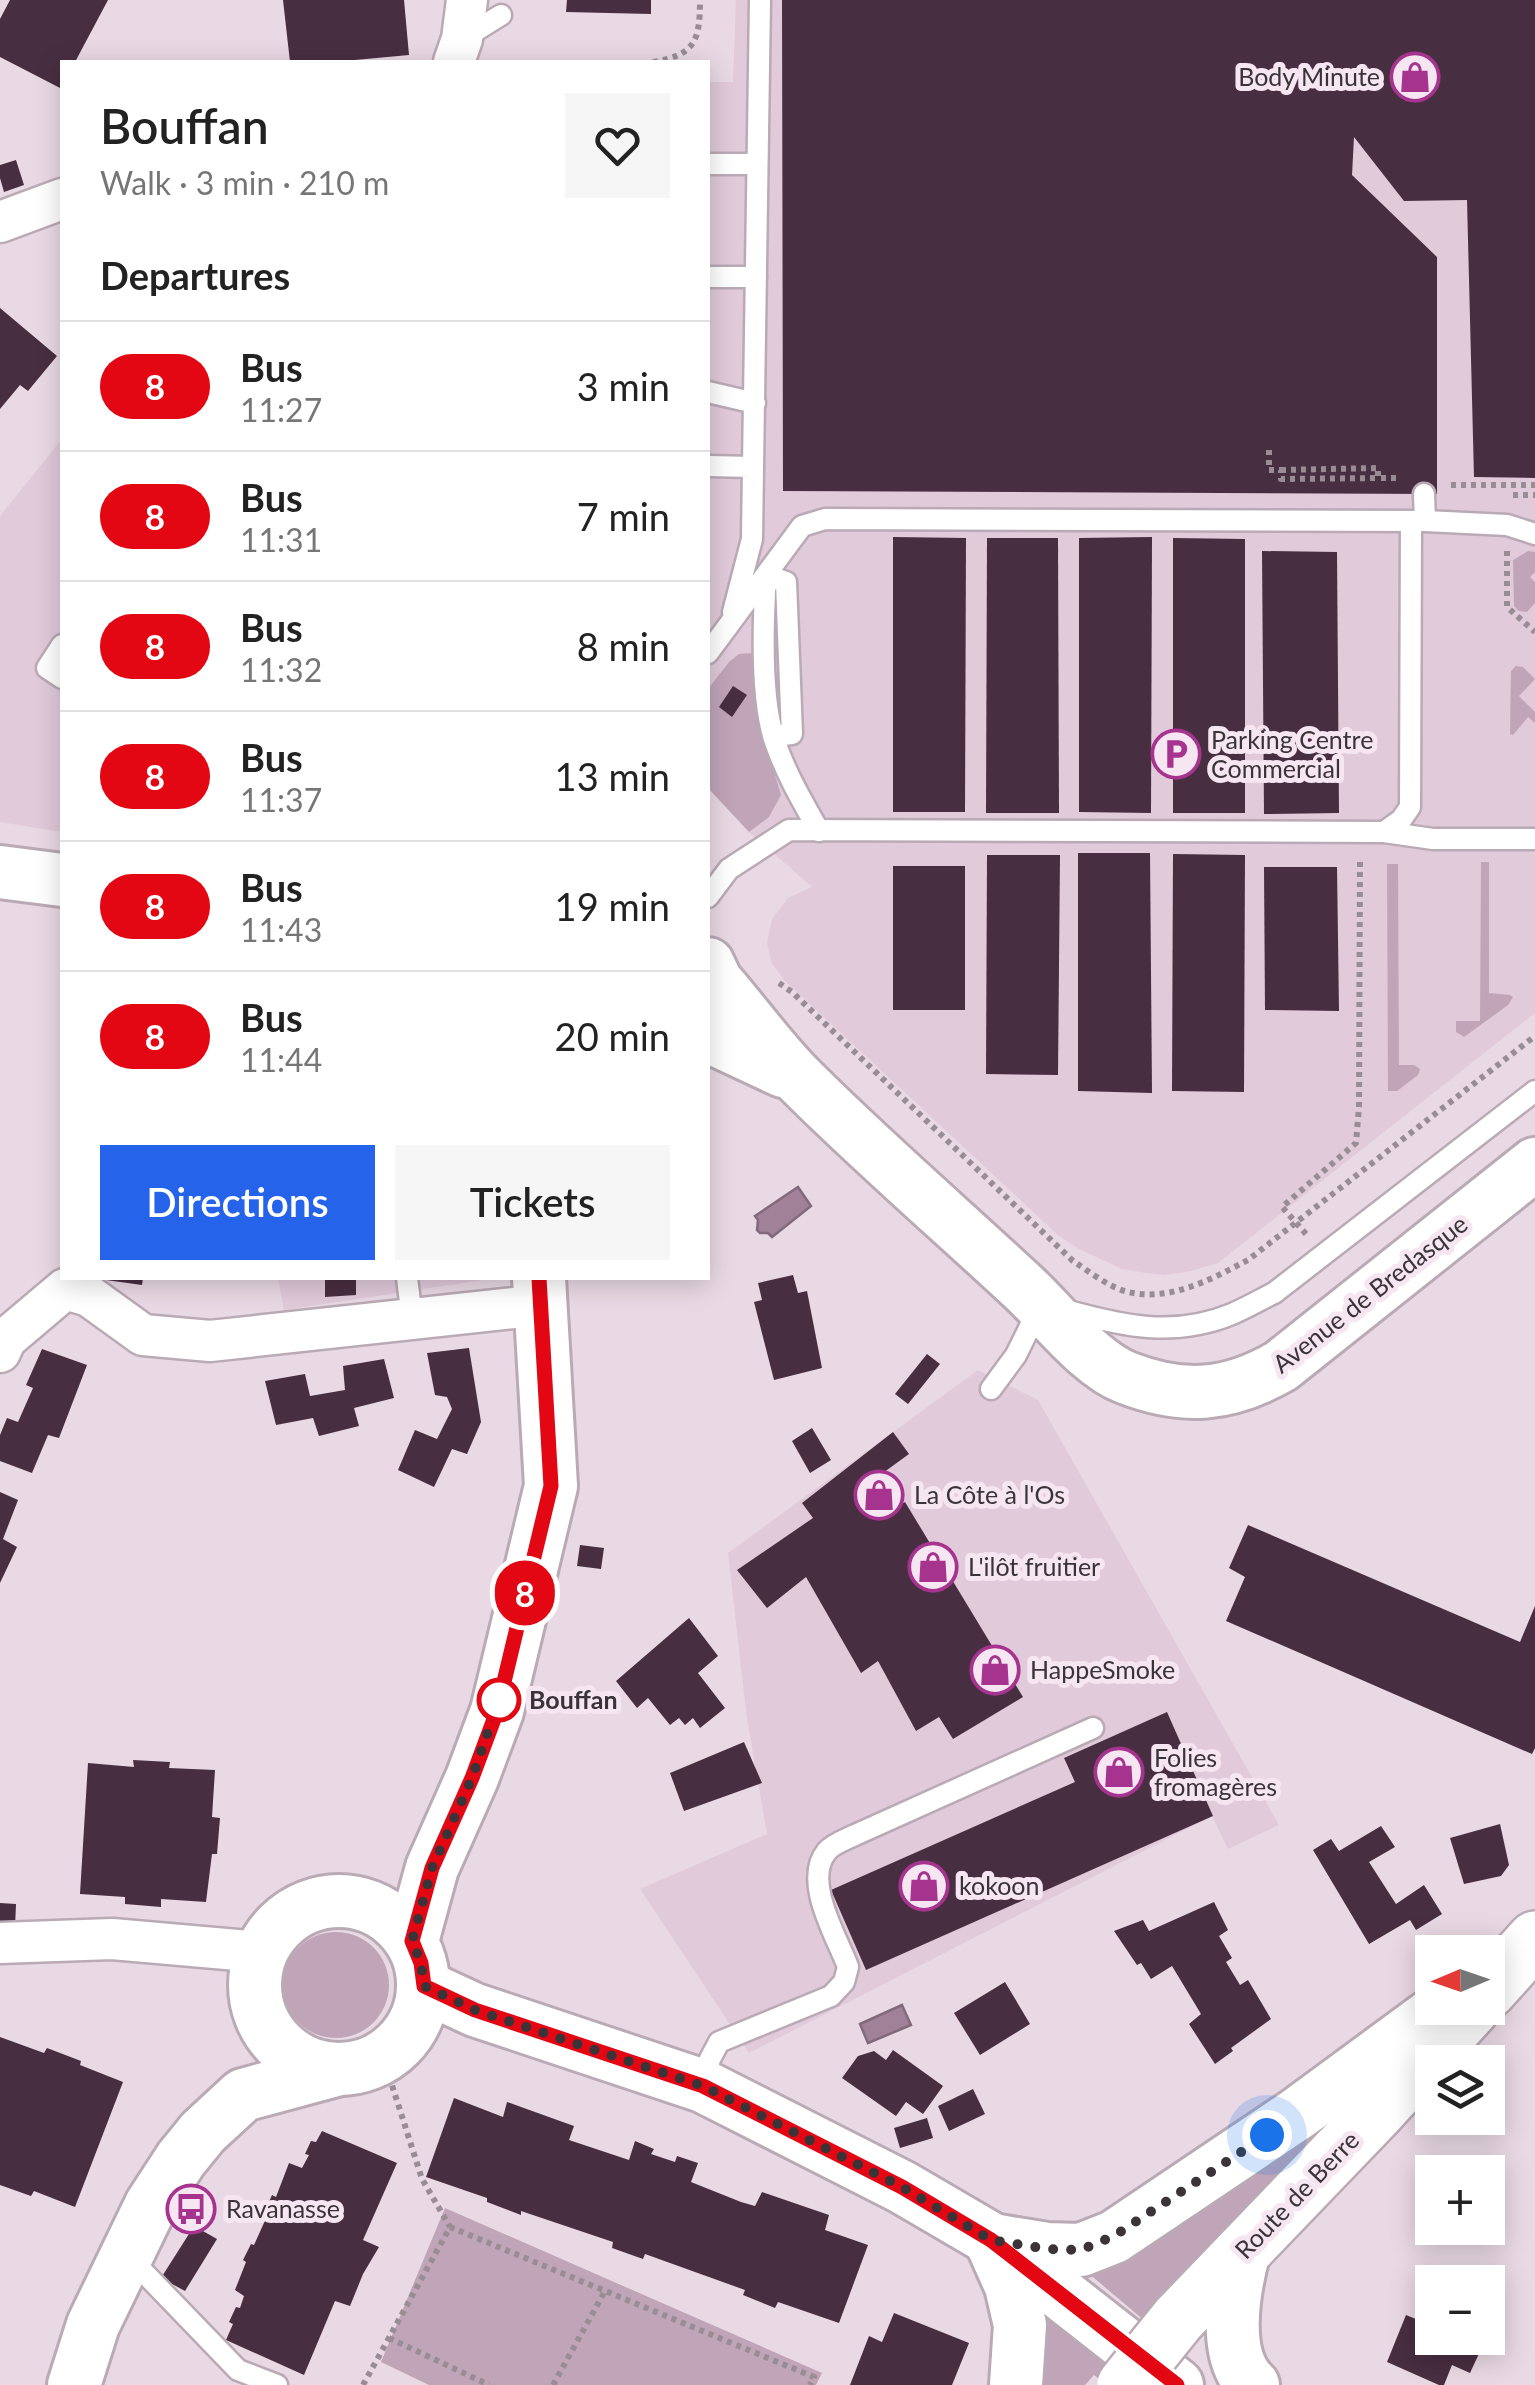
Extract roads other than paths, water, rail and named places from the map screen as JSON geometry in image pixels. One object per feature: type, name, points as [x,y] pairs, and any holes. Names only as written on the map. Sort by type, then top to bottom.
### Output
[{"type":"main road","points":[[1505,1972],[1535,1938]]},
{"type":"main road","name":"Route de Berre","points":[[1124,2385],[1178,2319],[1456,2025]]},
{"type":"street","points":[[0,222],[60,200]]},
{"type":"street","points":[[0,872],[60,880]]},
{"type":"street","points":[[0,906],[60,913]]},
{"type":"street","name":"Avenue de Bredasque","points":[[710,968],[716,981],[798,1078],[1097,1360],[1128,1378],[1159,1388],[1213,1392],[1236,1388],[1281,1366],[1535,1164]]},
{"type":"street","name":"Avenue de Bredasque","points":[[710,1037],[798,1078]]},
{"type":"street","points":[[0,1352],[6,1339],[65,1283],[143,1334],[210,1341],[412,1318],[540,1291],[551,1486],[497,1711],[432,1868],[418,1964],[419,2014],[374,2055],[308,2064],[284,2050],[266,2028],[256,2004],[254,1977],[261,1952],[279,1924],[308,1906],[341,1900],[373,1907],[396,1921],[418,1964],[475,2010],[703,2086],[902,2187],[991,2240],[1177,2385]]},
{"type":"street","points":[[373,1907],[432,1868]]},
{"type":"street","points":[[1505,1960],[1535,1938]]},
{"type":"street","points":[[0,1942],[112,1939],[261,1952]]},
{"type":"street","points":[[74,2385],[93,2325],[151,2205],[203,2132],[242,2095],[374,2055],[475,2010]]},
{"type":"street","points":[[991,2240],[1081,2250],[1114,2236],[1297,2114],[1417,2025]]},
{"type":"street","points":[[242,2095],[266,2028]]},
{"type":"street","points":[[991,2240],[1020,2324],[1016,2385]]},
{"type":"street","points":[[1244,2251],[1234,2296],[1234,2340],[1237,2362],[1253,2385]]},
{"type":"lane","points":[[730,620],[752,539],[760,0]]},
{"type":"lane","points":[[710,164],[757,164]]},
{"type":"lane","points":[[710,277],[756,277]]},
{"type":"lane","points":[[710,392],[755,403]]},
{"type":"lane","points":[[710,466],[753,467]]},
{"type":"lane","points":[[1384,832],[1402,820],[1410,807],[1418,521],[1434,489]]},
{"type":"lane","points":[[710,650],[802,526],[825,519],[1418,521],[1507,525],[1535,534]]},
{"type":"lane","points":[[766,575],[763,624],[773,736],[792,784],[819,831]]},
{"type":"lane","points":[[60,647],[47,668],[60,677]]},
{"type":"lane","points":[[710,895],[729,869],[788,830],[1384,832],[1433,839],[1535,839]]},
{"type":"lane","name":"Avenue de Bredasque","points":[[1041,1304],[1116,1324],[1149,1328],[1200,1324],[1231,1314],[1274,1293],[1535,1091]]},
{"type":"lane","points":[[407,1280],[412,1318]]},
{"type":"lane","points":[[992,1389],[1016,1355],[1041,1304]]},
{"type":"lane","points":[[703,2086],[719,2042],[831,1996],[844,1982],[848,1967],[819,1896],[818,1869],[827,1850],[1093,1728]]},
{"type":"lane","points":[[126,2254],[238,2370],[277,2385]]},
{"type":"place","name":"Body Minute","points":[[1415,77]]},
{"type":"place","name":"Parking Centre Commercial","points":[[1176,754]]},
{"type":"place","name":"La Côte à l'Os","points":[[879,1495]]},
{"type":"place","name":"L'ilôt fruitier","points":[[933,1567]]},
{"type":"place","name":"HappeSmoke","points":[[995,1670]]},
{"type":"place","name":"Bouffan","points":[[499,1700]]},
{"type":"place","name":"Folies fromagères","points":[[1119,1772]]},
{"type":"place","name":"kokoon","points":[[924,1886]]},
{"type":"place","name":"Ravanasse","points":[[191,2209]]}]
